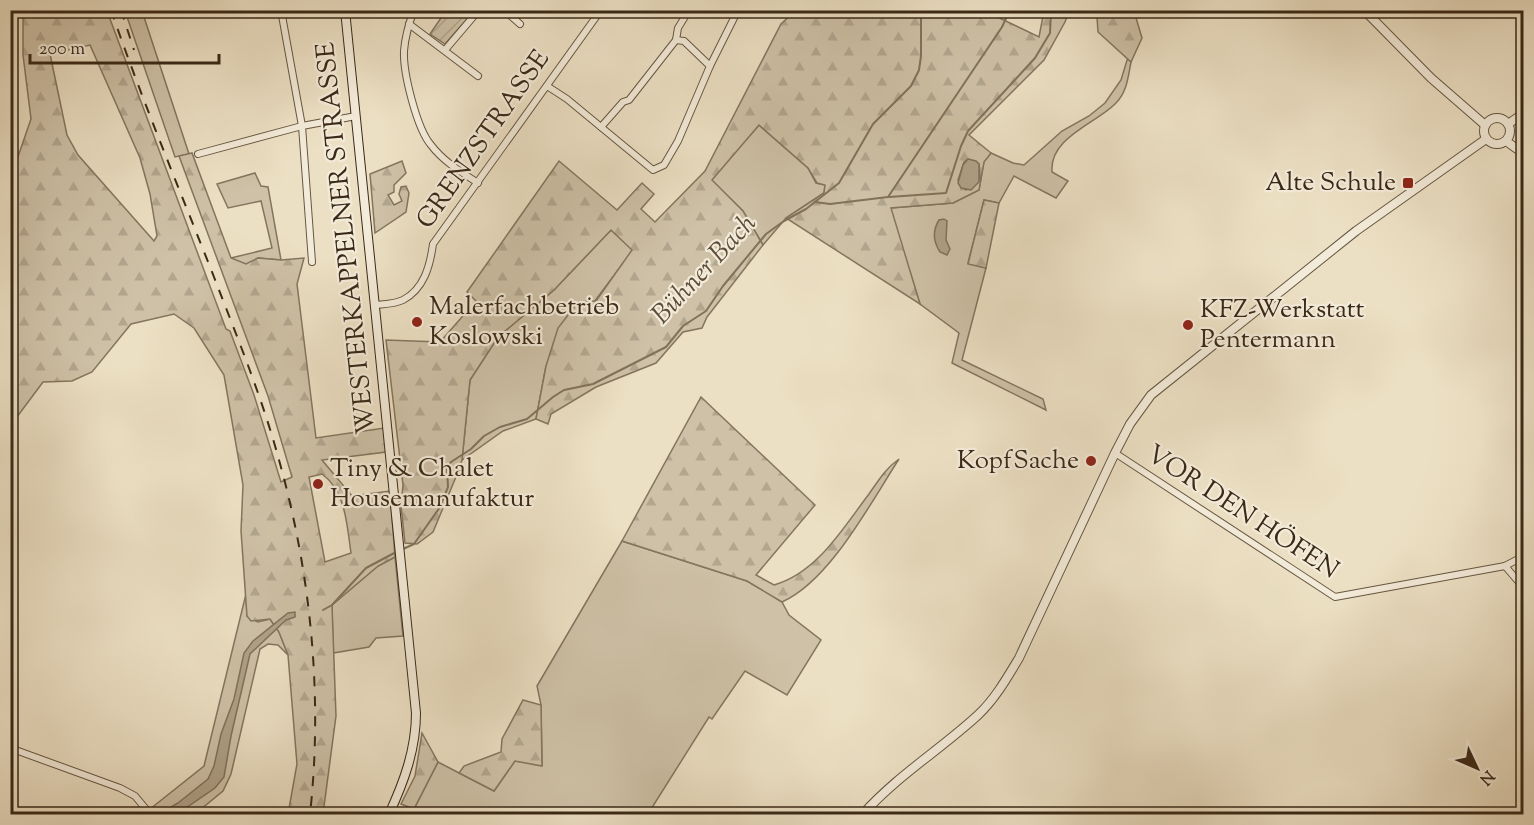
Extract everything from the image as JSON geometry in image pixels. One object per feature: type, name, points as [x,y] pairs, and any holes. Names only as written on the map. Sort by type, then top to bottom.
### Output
[{"type":"main road","name":"WESTERKAPPELNER STRASSE","points":[[345,10],[416,725],[408,769],[389,814]]},
{"type":"street","points":[[281,10],[302,126],[312,262]]},
{"type":"street","points":[[414,10],[404,52],[417,116],[429,144],[448,163],[477,183]]},
{"type":"street","points":[[445,50],[479,10]]},
{"type":"street","points":[[504,10],[520,24]]},
{"type":"street","name":"GRENZSTRASSE","points":[[375,305],[401,301],[415,291],[426,275],[433,244],[601,10]]},
{"type":"street","points":[[601,127],[623,102],[629,100],[676,40],[678,28],[689,10]]},
{"type":"street","points":[[547,86],[567,99],[653,170],[664,165],[678,141],[710,66],[738,10]]},
{"type":"street","points":[[1364,10],[1431,78],[1485,125]]},
{"type":"street","points":[[409,24],[478,76]]},
{"type":"street","points":[[676,40],[684,41],[710,66]]},
{"type":"street","points":[[1508,124],[1524,113]]},
{"type":"street","points":[[198,154],[302,126],[356,116]]},
{"type":"street","points":[[1497,118],[1508,124],[1510,133],[1506,141],[1494,145],[1486,139],[1483,132],[1488,121],[1497,118]]},
{"type":"street","points":[[863,814],[897,779],[980,714],[1002,687],[1019,658],[1115,453],[1130,424],[1151,395],[1356,231],[1486,139]]},
{"type":"street","points":[[1506,141],[1524,154]]},
{"type":"street","name":"VOR DEN HÖFEN","points":[[1115,453],[1335,597],[1505,566],[1524,556]]},
{"type":"street","points":[[1505,566],[1524,588]]},
{"type":"street","points":[[10,748],[120,788],[135,796],[150,814]]},
{"type":"green space","points":[[23,11],[107,11],[226,329],[230,331],[254,395],[281,482],[292,477],[268,396],[179,156],[192,153],[231,258],[246,264],[258,258],[281,260],[304,258],[297,284],[316,438],[384,428],[386,452],[322,460],[352,496],[390,491],[395,557],[378,566],[332,605],[336,716],[323,814],[288,814],[297,764],[288,655],[279,632],[270,619],[251,621],[247,616],[241,531],[243,485],[224,375],[194,328],[174,314],[131,324],[92,372],[72,381],[43,382],[11,425],[11,384],[17,367],[10,352],[11,177],[31,119],[23,55]],"holes":[[[90,45],[140,158],[150,194],[157,236],[154,241],[78,155],[67,135],[50,54]],[[322,474],[330,481],[341,499],[351,553],[325,562],[309,477]]]},
{"type":"green space","points":[[125,11],[142,11],[189,154],[175,157]]},
{"type":"green space","points":[[474,11],[445,44],[430,34],[445,12]]},
{"type":"green space","points":[[795,11],[985,11],[1039,37],[1044,11],[1069,11],[1044,60],[969,135],[991,153],[984,162],[979,190],[953,203],[891,208],[920,304],[786,218],[824,193],[825,185],[817,183],[808,168],[759,125],[712,180],[743,211],[763,245],[707,317],[702,328],[683,332],[656,363],[596,387],[551,414],[548,424],[536,419],[546,366],[558,328],[578,302],[596,301],[632,250],[611,230],[554,290],[498,337],[470,380],[462,460],[433,532],[417,544],[405,543],[401,506],[403,485],[386,340],[440,342],[476,301],[467,292],[559,161],[617,210],[642,183],[654,194],[641,209],[655,222],[705,171],[781,24]],"holes":[[[968,159],[979,164],[980,179],[966,190],[958,180],[964,162]]]},
{"type":"green space","points":[[1107,11],[1134,11],[1142,38],[1131,62],[1098,32],[1097,17]]},
{"type":"green space","points":[[1128,57],[1131,62],[1128,79],[1119,100],[1065,141],[1058,150],[1053,160],[1052,172],[1068,181],[1056,198],[1014,176],[999,203],[984,200],[968,263],[986,268],[962,360],[1043,399],[1046,410],[952,363],[959,333],[920,304],[890,208],[953,203],[979,190],[984,161],[991,153],[1013,163],[1024,165],[1062,131],[1089,116],[1105,103],[1121,80]]},
{"type":"green space","points":[[759,125],[808,168],[816,183],[825,185],[824,193],[786,218],[763,245],[743,211],[711,180]]},
{"type":"green space","points":[[402,161],[406,173],[394,185],[394,192],[388,195],[394,205],[402,201],[399,194],[401,187],[406,186],[409,193],[406,212],[375,233],[370,174]]},
{"type":"green space","points":[[255,173],[261,186],[268,187],[281,260],[258,258],[246,265],[231,258],[272,248],[261,201],[228,208],[217,184]]},
{"type":"green space","points":[[984,200],[999,203],[986,268],[968,264]]},
{"type":"green space","points":[[611,230],[633,250],[546,366],[536,419],[503,431],[462,460],[470,380],[498,337],[554,290]]},
{"type":"green space","points":[[701,397],[815,505],[756,575],[774,585],[803,570],[828,548],[882,475],[899,459],[833,559],[800,592],[782,602],[747,581],[622,541]]},
{"type":"green space","points":[[622,541],[747,581],[782,602],[789,615],[821,640],[787,695],[745,671],[712,719],[709,717],[648,814],[550,814],[551,810],[541,811],[540,814],[428,814],[414,809],[438,762],[494,791],[515,761],[542,765],[541,705],[537,686]]},
{"type":"green space","points":[[395,557],[403,636],[376,638],[369,647],[333,653],[332,605],[378,566]]},
{"type":"green space","points":[[246,594],[247,616],[258,622],[270,619],[279,632],[288,655],[278,645],[268,644],[260,649],[231,774],[223,791],[195,814],[154,814],[150,809],[204,766]]},
{"type":"green space","points":[[523,700],[541,705],[542,766],[515,761],[494,791],[459,773],[464,766],[501,752],[502,739]]},
{"type":"green space","points":[[422,733],[438,762],[414,809],[401,804],[415,776]]},
{"type":"shaded area","points":[[968,159],[979,164],[979,182],[971,190],[961,188],[958,183],[963,165]]},
{"type":"shaded area","points":[[939,220],[947,221],[946,240],[950,249],[947,255],[940,252],[934,236]]},
{"type":"shaded area","points":[[295,612],[295,617],[286,620],[250,654],[224,777],[215,788],[177,814],[159,814],[178,803],[208,779],[234,699],[244,653],[253,641],[288,613]]},
{"type":"waterway","name":"Bühner Bach","points":[[403,549],[414,544],[440,507],[448,487],[447,468],[451,462],[471,449],[484,436],[500,427],[527,419],[564,390],[593,384],[666,347],[683,326],[706,311],[723,286],[766,234],[806,209],[839,183],[873,124],[911,86],[919,70],[923,10]]},
{"type":"waterway","points":[[815,202],[830,204],[888,197],[1002,27],[1010,10]]},
{"type":"waterway","points":[[889,197],[946,193],[968,131],[1035,58],[1050,33],[1051,10]]},
{"type":"waterway","name":"Bühner Bach","points":[[323,610],[332,605],[366,568],[398,551]]},
{"type":"railway","points":[[111,10],[148,111],[249,367],[265,413],[290,503],[306,591],[314,681],[314,770],[310,814]]},
{"type":"railway","points":[[121,10],[134,50]]},
{"type":"place","name":"Alte Schule","points":[[1408,183]]},
{"type":"place","name":"Malerfachbetrieb Koslowski","points":[[417,322]]},
{"type":"place","name":"KFZ-Werkstatt Pentermann","points":[[1188,325]]},
{"type":"place","name":"KopfSache","points":[[1091,461]]},
{"type":"place","name":"Tiny & Chalet Housemanufaktur","points":[[318,484]]}]
